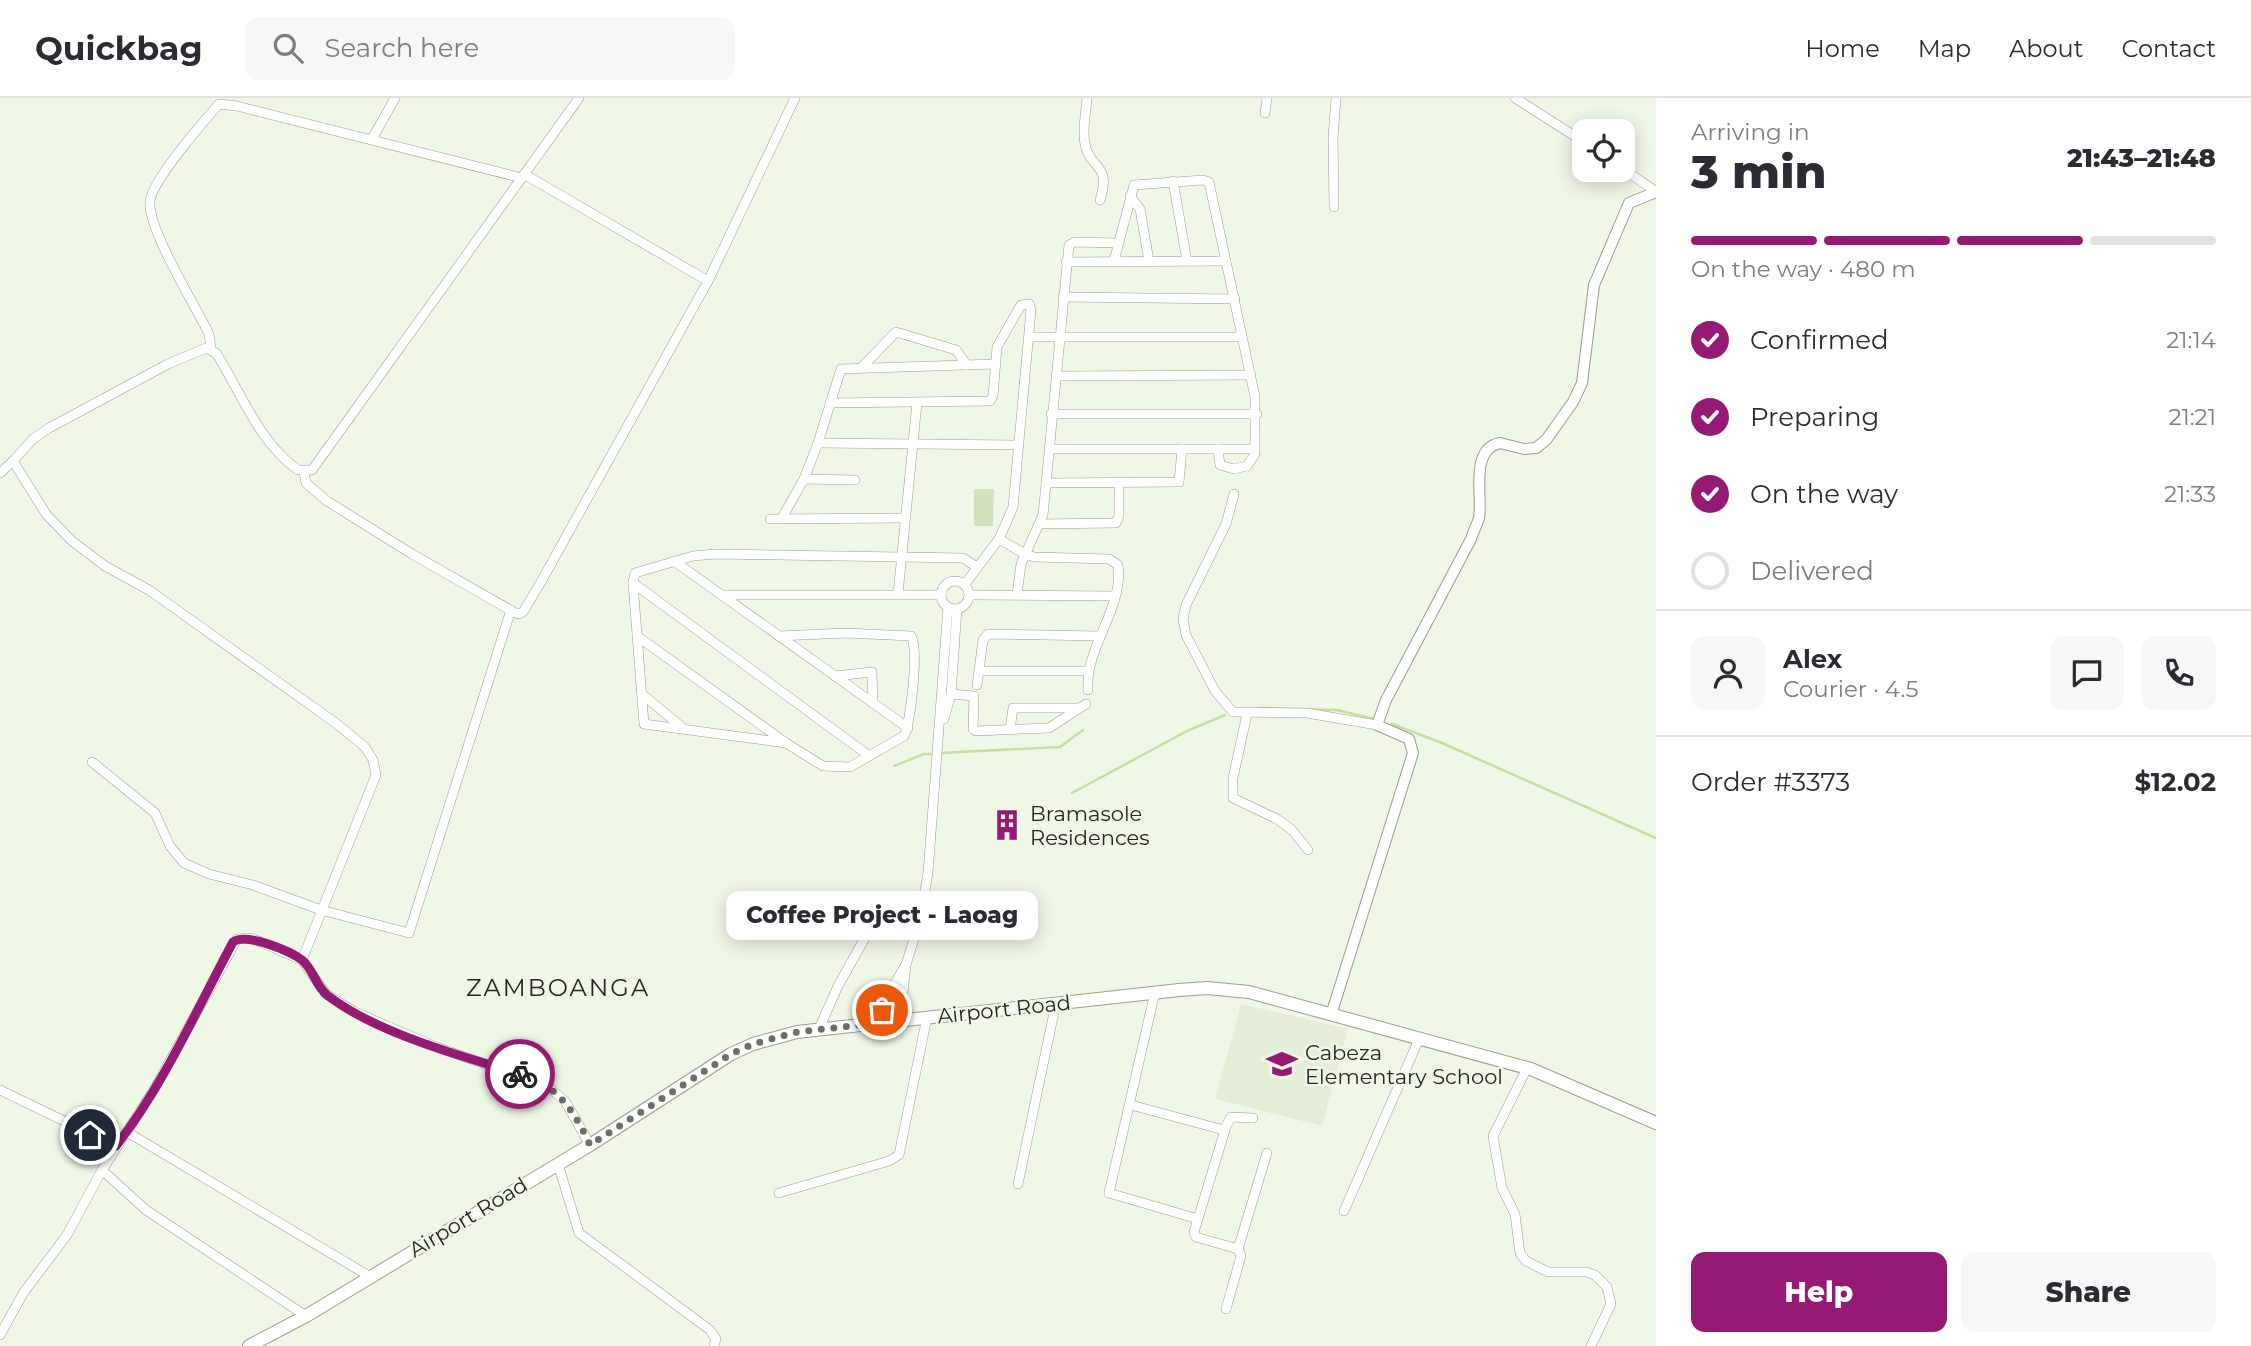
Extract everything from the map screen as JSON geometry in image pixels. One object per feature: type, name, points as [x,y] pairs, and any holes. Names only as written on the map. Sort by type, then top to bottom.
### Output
[{"type":"main road","name":"Airport Road","points":[[249,1346],[306,1316],[590,1145],[731,1054],[776,1037],[819,1029],[1155,992],[1207,988],[1249,992],[1527,1068],[1656,1123]]},
{"type":"street","points":[[372,139],[395,98]]},
{"type":"street","points":[[579,98],[523,176],[314,468],[304,472],[292,467],[260,427],[211,348],[209,334],[150,214],[152,193],[196,131],[219,104],[225,103],[523,176],[708,281]]},
{"type":"street","points":[[304,472],[306,483],[327,501],[431,566],[512,611],[522,613],[708,281],[765,166],[795,98]]},
{"type":"street","points":[[1087,98],[1085,144],[1103,174],[1104,186],[1100,200]]},
{"type":"street","points":[[1265,113],[1267,98]]},
{"type":"street","points":[[1335,207],[1332,138],[1336,98]]},
{"type":"street","points":[[1515,98],[1572,134]]},
{"type":"street","points":[[1377,725],[1386,700],[1471,539],[1478,518],[1478,480],[1489,449],[1500,443],[1536,449],[1546,440],[1573,402],[1582,383],[1594,285],[1626,207],[1656,191],[1635,177]]},
{"type":"street","points":[[1114,261],[1130,196],[1136,184],[1203,180],[1209,182],[1257,414],[1252,462],[1238,470],[1220,465],[1217,449]]},
{"type":"street","points":[[1173,181],[1188,261]]},
{"type":"street","points":[[1130,196],[1140,209],[1150,261]]},
{"type":"street","points":[[1017,595],[1025,554],[1040,524],[1069,245],[1117,243]]},
{"type":"street","points":[[1066,262],[1226,261]]},
{"type":"street","points":[[1063,297],[1235,299]]},
{"type":"street","points":[[830,403],[990,401],[994,390],[995,364],[1001,336],[1024,302],[1031,310],[1013,508],[999,539],[965,584]]},
{"type":"street","points":[[862,367],[896,332],[956,350],[967,365]]},
{"type":"street","points":[[1029,337],[1242,337]]},
{"type":"street","points":[[0,473],[33,439],[49,428],[169,364],[201,349],[211,348]]},
{"type":"street","points":[[782,518],[804,478],[818,443],[841,369],[995,364]]},
{"type":"street","points":[[1056,376],[1251,375]]},
{"type":"street","points":[[898,594],[917,403]]},
{"type":"street","points":[[1051,414],[1257,414]]},
{"type":"street","points":[[818,443],[1019,445]]},
{"type":"street","points":[[1049,449],[1255,449]]},
{"type":"street","points":[[1046,483],[1179,482],[1182,449]]},
{"type":"street","points":[[13,461],[46,514],[72,541],[105,566],[134,579],[280,681],[365,747],[373,760],[376,775],[302,961]]},
{"type":"street","points":[[804,478],[855,480]]},
{"type":"street","points":[[1040,524],[1116,523],[1119,519],[1119,483]]},
{"type":"street","points":[[1234,494],[1226,524],[1186,605],[1183,619],[1186,635],[1223,704],[1233,712],[1247,714],[1307,713],[1377,725],[1409,738],[1413,753],[1331,1015]]},
{"type":"street","points":[[770,519],[904,518]]},
{"type":"street","points":[[999,539],[1025,554],[1112,559],[1119,570],[1115,596],[1087,671],[1088,690]]},
{"type":"street","points":[[786,743],[644,723],[633,583],[635,573],[674,561],[715,554],[963,558],[977,567]]},
{"type":"street","points":[[674,561],[908,728]]},
{"type":"street","points":[[941,595],[949,582],[965,584]]},
{"type":"street","points":[[633,583],[868,755]]},
{"type":"street","points":[[952,608],[968,603],[970,595],[965,584]]},
{"type":"street","points":[[722,595],[941,595],[952,608],[951,694],[940,727]]},
{"type":"street","points":[[970,595],[1115,596]]},
{"type":"street","points":[[92,762],[155,813],[170,846],[184,863],[209,874],[253,885],[321,910],[406,934],[411,930],[512,611]]},
{"type":"street","points":[[637,636],[819,764],[830,767],[850,766],[902,739],[908,728],[915,642],[911,636],[846,633],[779,636]]},
{"type":"street","points":[[977,685],[984,639],[988,634],[1099,636]]},
{"type":"street","points":[[900,1020],[906,965],[920,919],[928,873],[934,778],[950,652]]},
{"type":"street","points":[[980,671],[1087,671]]},
{"type":"street","points":[[835,676],[872,672],[873,703]]},
{"type":"street","points":[[642,694],[683,728]]},
{"type":"street","points":[[951,694],[974,696],[974,731],[1010,730],[1049,728],[1083,706],[1013,708],[1010,730]]},
{"type":"street","points":[[1247,714],[1233,778],[1233,798],[1277,819],[1292,831],[1308,850]]},
{"type":"street","points":[[819,1029],[838,986],[871,927],[870,922],[853,908]]},
{"type":"street","points":[[0,1335],[24,1292],[67,1235],[116,1146],[175,1054],[233,942],[242,937],[251,938],[302,961],[326,994],[355,1012],[436,1048],[546,1084],[562,1096],[590,1145]]},
{"type":"street","points":[[878,1023],[887,996],[906,965]]},
{"type":"street","points":[[1155,992],[1109,1193],[1198,1219]]},
{"type":"street","points":[[1018,1184],[1056,1003]]},
{"type":"street","points":[[779,1193],[889,1161],[899,1155],[927,1017]]},
{"type":"street","points":[[1344,1211],[1419,1039]]},
{"type":"street","points":[[1527,1068],[1493,1136],[1502,1188],[1515,1214],[1519,1250],[1526,1261],[1548,1272],[1590,1273],[1607,1287],[1611,1304],[1591,1346]]},
{"type":"street","points":[[0,1090],[116,1146]]},
{"type":"street","points":[[1130,1105],[1225,1130]]},
{"type":"street","points":[[1238,1249],[1196,1237],[1194,1232],[1231,1117],[1253,1118]]},
{"type":"street","points":[[127,1132],[369,1276]]},
{"type":"street","points":[[1226,1310],[1241,1256],[1238,1249],[1267,1153]]},
{"type":"street","points":[[558,1164],[579,1233],[710,1330],[715,1337],[714,1346]]},
{"type":"street","points":[[102,1170],[146,1210],[306,1316]]},
{"type":"shaded area","name":"Cabeza Elementary School","points":[[1241,1004],[1348,1029],[1322,1126],[1215,1099]]},
{"type":"green space","points":[[974,489],[994,489],[993,526],[974,526]]},
{"type":"waterway","points":[[1259,708],[1337,710],[1374,719]]},
{"type":"waterway","points":[[1072,793],[1187,731],[1225,715]]},
{"type":"waterway","points":[[1392,724],[1442,743],[1656,838]]},
{"type":"waterway","points":[[941,753],[1060,747],[1083,730]]},
{"type":"waterway","points":[[894,766],[924,754],[934,754]]},
{"type":"way so far","points":[[520,1074],[546,1084],[562,1096],[590,1145],[731,1054],[753,1044],[797,1032],[878,1023],[882,1010]]},
{"type":"place","name":"Bramasole Residences","points":[[1007,825]]},
{"type":"place","name":"Coffee Project - Laoag","points":[[882,1010]]},
{"type":"place","name":"Cabeza Elementary School","points":[[1282,1064]]},
{"type":"district","name":"ZAMBOANGA","points":[[558,987]]},
{"type":"route","points":[[90,1135],[116,1146],[127,1132],[175,1054],[233,942],[242,937],[251,938],[302,961],[326,994],[355,1012],[436,1048],[520,1074]]}]
